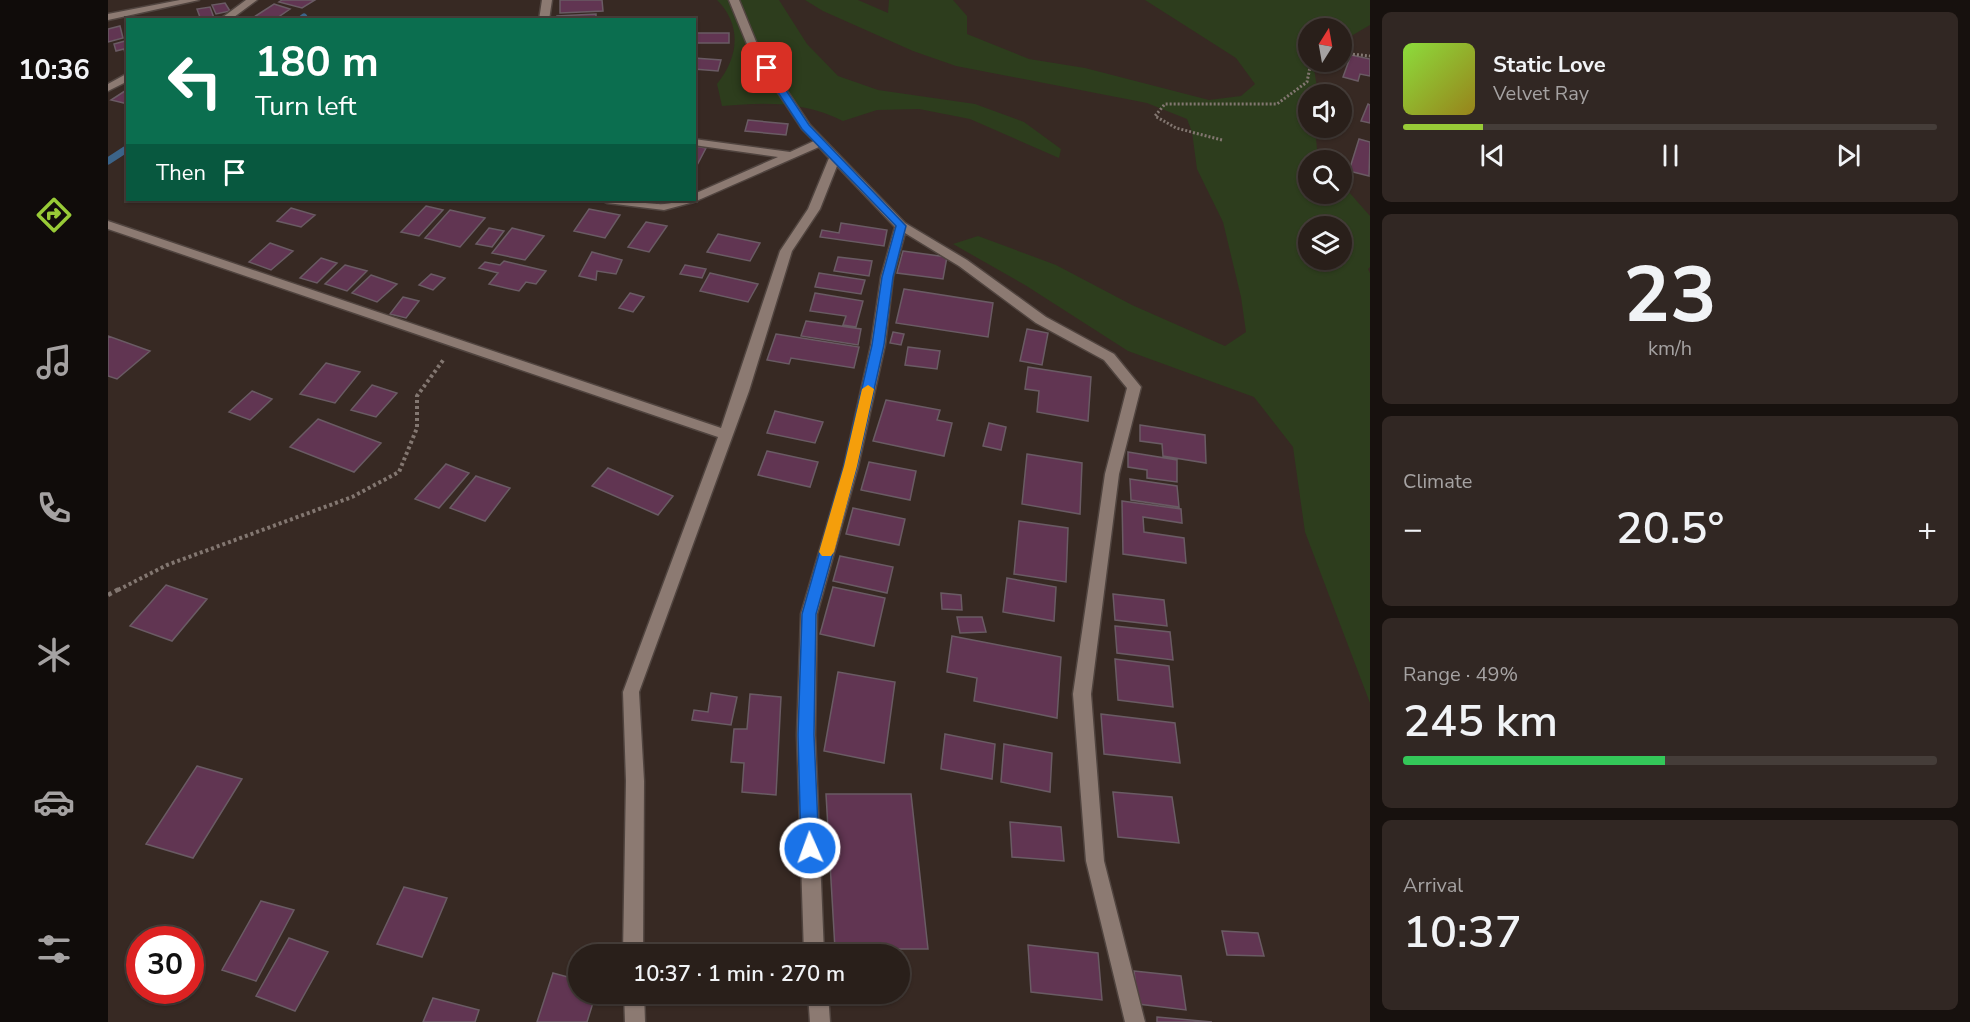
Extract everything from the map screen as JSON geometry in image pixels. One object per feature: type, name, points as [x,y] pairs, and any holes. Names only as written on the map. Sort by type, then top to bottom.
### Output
[{"type":"street","points":[[108,25],[112,16],[194,0]]},
{"type":"street","points":[[226,18],[252,0]]},
{"type":"street","points":[[544,18],[547,0]]},
{"type":"street","points":[[734,0],[754,49],[806,127],[901,226],[963,263],[1041,320],[1109,357],[1134,387],[1112,474],[1082,694],[1095,861],[1135,1022]]},
{"type":"street","points":[[108,88],[126,77]]},
{"type":"street","points":[[696,142],[790,155]]},
{"type":"street","points":[[696,197],[821,142]]},
{"type":"street","points":[[633,944],[635,782],[632,692],[726,435],[786,251],[813,209],[835,157]]},
{"type":"street","points":[[614,201],[660,208],[686,201]]},
{"type":"street","points":[[108,225],[726,435]]},
{"type":"street","points":[[814,944],[806,735],[809,614],[851,466],[878,345],[887,277],[901,226]]},
{"type":"street","points":[[634,1004],[635,1022]]},
{"type":"street","points":[[819,1004],[820,1022]]},
{"type":"path","points":[[1352,54],[1370,56]]},
{"type":"path","points":[[1222,140],[1176,128],[1155,116],[1165,104],[1277,104],[1307,82],[1309,72]]},
{"type":"path","points":[[108,595],[167,565],[352,497],[399,472],[417,428],[417,396],[457,342]]},
{"type":"green space","points":[[717,0],[779,0],[807,44],[838,76],[878,90],[975,104],[1024,122],[1061,149],[1059,158],[970,119],[919,109],[877,110],[843,121],[828,114],[784,104],[722,106],[717,84],[730,63],[735,41],[731,20]]},
{"type":"green space","points":[[805,0],[858,0],[888,13],[889,0],[953,0],[967,16],[967,34],[1029,59],[1085,68],[1209,100],[1241,96],[1255,84],[1236,58],[1145,0],[1370,0],[1370,25],[1352,36],[1352,18],[1298,18],[1298,72],[1315,72],[1316,84],[1298,84],[1298,138],[1316,138],[1318,150],[1298,150],[1298,204],[1352,204],[1352,196],[1370,216],[1370,267],[1368,269],[1370,273],[1370,703],[1305,532],[1293,447],[1254,397],[1128,351],[1025,285],[953,244],[978,236],[1056,265],[1132,305],[1225,346],[1246,332],[1241,297],[1223,222],[1197,169],[1192,132],[1187,119],[1147,103],[956,66],[913,51],[823,11]]},
{"type":"building","points":[[282,0],[315,0],[302,8],[279,2]]},
{"type":"building","points":[[560,0],[602,0],[603,11],[560,13]]},
{"type":"building","points":[[225,3],[230,11],[216,14],[212,5]]},
{"type":"building","points":[[274,4],[290,9],[277,18],[254,17]]},
{"type":"building","points":[[210,7],[214,18],[200,18],[197,9]]},
{"type":"building","points":[[596,14],[596,18],[557,18],[557,16]]},
{"type":"building","points":[[120,26],[123,38],[108,42],[108,29]]},
{"type":"building","points":[[696,33],[729,33],[729,43],[696,43]]},
{"type":"building","points":[[125,41],[126,53],[124,49],[116,51],[114,44]]},
{"type":"building","points":[[1352,55],[1370,59],[1370,76],[1360,74],[1358,81],[1343,77],[1345,72],[1352,72]]},
{"type":"building","points":[[696,58],[721,60],[718,71],[696,69]]},
{"type":"building","points":[[126,90],[126,104],[111,100]]},
{"type":"building","points":[[1368,104],[1370,105],[1370,123],[1361,121]]},
{"type":"building","points":[[748,120],[788,124],[786,135],[745,131]]},
{"type":"building","points":[[1359,139],[1370,142],[1369,176],[1352,172],[1352,161]]},
{"type":"building","points":[[696,146],[706,148],[696,167]]},
{"type":"building","points":[[426,206],[443,210],[419,236],[401,232]]},
{"type":"building","points":[[291,208],[315,215],[301,227],[277,221]]},
{"type":"building","points":[[589,209],[620,215],[605,238],[574,231]]},
{"type":"building","points":[[450,210],[485,218],[460,247],[425,238]]},
{"type":"building","points":[[646,222],[667,226],[649,252],[628,247]]},
{"type":"building","points":[[841,223],[887,230],[884,246],[820,237],[822,230],[839,233]]},
{"type":"building","points":[[489,228],[504,231],[492,247],[476,244]]},
{"type":"building","points":[[512,228],[544,236],[525,260],[492,253]]},
{"type":"building","points":[[718,234],[760,243],[750,261],[707,252]]},
{"type":"building","points":[[270,243],[293,251],[271,270],[249,262]]},
{"type":"building","points":[[903,251],[947,257],[943,279],[897,273]]},
{"type":"building","points":[[592,252],[622,260],[616,274],[597,271],[596,280],[579,276]]},
{"type":"building","points":[[838,257],[872,261],[869,276],[834,271]]},
{"type":"building","points":[[321,258],[337,263],[317,283],[300,278]]},
{"type":"building","points":[[504,261],[546,271],[536,284],[526,282],[519,291],[489,284],[498,273],[479,268],[485,262],[500,265]]},
{"type":"building","points":[[345,265],[367,271],[347,291],[325,284]]},
{"type":"building","points":[[685,265],[706,269],[702,278],[680,274]]},
{"type":"building","points":[[710,273],[758,284],[748,302],[700,291]]},
{"type":"building","points":[[819,273],[865,280],[861,294],[815,287]]},
{"type":"building","points":[[431,274],[445,278],[433,290],[419,285]]},
{"type":"building","points":[[371,275],[397,284],[377,302],[352,293]]},
{"type":"building","points":[[904,289],[993,303],[988,337],[896,323]]},
{"type":"building","points":[[630,293],[644,297],[633,312],[619,308]]},
{"type":"building","points":[[815,293],[863,301],[856,327],[843,325],[846,316],[810,311]]},
{"type":"building","points":[[403,297],[419,301],[406,318],[390,314]]},
{"type":"building","points":[[806,321],[861,329],[858,345],[801,336]]},
{"type":"building","points":[[1027,329],[1048,333],[1042,365],[1020,361]]},
{"type":"building","points":[[893,332],[904,334],[901,345],[890,343]]},
{"type":"building","points":[[776,334],[859,347],[854,368],[791,358],[789,364],[767,360]]},
{"type":"building","points":[[108,336],[150,351],[117,379],[108,376]]},
{"type":"building","points":[[908,347],[940,351],[937,369],[905,365]]},
{"type":"building","points":[[326,363],[360,372],[335,403],[300,394]]},
{"type":"building","points":[[1028,367],[1091,377],[1088,421],[1037,412],[1039,391],[1025,389]]},
{"type":"building","points":[[372,385],[397,393],[376,417],[351,410]]},
{"type":"building","points":[[252,391],[272,399],[250,420],[229,412]]},
{"type":"building","points":[[886,400],[940,410],[937,420],[952,423],[944,456],[873,441]]},
{"type":"building","points":[[775,411],[823,422],[815,443],[767,433]]},
{"type":"building","points":[[318,419],[381,443],[354,472],[290,447]]},
{"type":"building","points":[[989,423],[1006,427],[1001,450],[983,446]]},
{"type":"building","points":[[1140,425],[1205,435],[1206,463],[1163,456],[1162,444],[1140,441]]},
{"type":"building","points":[[767,451],[818,462],[810,487],[758,475]]},
{"type":"building","points":[[1128,452],[1177,460],[1177,482],[1147,478],[1147,470],[1128,467]]},
{"type":"building","points":[[1027,454],[1082,463],[1080,514],[1022,504]]},
{"type":"building","points":[[869,462],[916,471],[910,500],[861,490]]},
{"type":"building","points":[[446,464],[469,473],[439,508],[415,499]]},
{"type":"building","points":[[608,468],[673,496],[658,515],[592,486]]},
{"type":"building","points":[[476,476],[510,488],[485,521],[450,508]]},
{"type":"building","points":[[1130,479],[1177,486],[1179,507],[1131,500]]},
{"type":"building","points":[[1122,501],[1181,509],[1182,523],[1143,517],[1144,532],[1184,538],[1186,563],[1123,554]]},
{"type":"building","points":[[853,508],[905,519],[899,545],[846,534]]},
{"type":"building","points":[[1019,521],[1068,528],[1066,582],[1014,574]]},
{"type":"building","points":[[840,556],[893,567],[887,593],[833,581]]},
{"type":"building","points":[[1007,578],[1056,587],[1054,621],[1003,612]]},
{"type":"building","points":[[166,585],[207,599],[172,641],[130,626]]},
{"type":"building","points":[[833,587],[885,598],[874,646],[820,634]]},
{"type":"building","points":[[941,593],[961,595],[962,610],[942,609]]},
{"type":"building","points":[[1113,594],[1164,600],[1167,626],[1115,620]]},
{"type":"building","points":[[957,617],[982,617],[986,632],[960,633]]},
{"type":"building","points":[[1115,626],[1170,632],[1173,660],[1117,653]]},
{"type":"building","points":[[952,636],[1061,657],[1057,718],[974,701],[977,678],[947,672]]},
{"type":"building","points":[[1115,659],[1169,666],[1173,707],[1118,700]]},
{"type":"building","points":[[838,672],[895,682],[884,763],[824,751]]},
{"type":"building","points":[[711,693],[737,697],[731,725],[692,720],[694,710],[708,712]]},
{"type":"building","points":[[750,694],[781,697],[776,795],[742,792],[744,763],[731,762],[734,729],[747,729]]},
{"type":"building","points":[[1101,714],[1175,723],[1180,763],[1104,754]]},
{"type":"building","points":[[945,734],[995,744],[992,779],[941,769]]},
{"type":"building","points":[[1004,744],[1052,753],[1050,792],[1001,782]]},
{"type":"building","points":[[197,766],[242,779],[193,858],[146,844]]},
{"type":"building","points":[[1113,792],[1172,797],[1179,843],[1118,837]]},
{"type":"building","points":[[826,794],[911,794],[928,949],[910,949],[910,944],[835,944]]},
{"type":"building","points":[[1010,822],[1061,827],[1064,861],[1012,857]]},
{"type":"building","points":[[404,887],[447,898],[422,957],[377,944]]},
{"type":"building","points":[[261,901],[294,910],[256,981],[222,970]]},
{"type":"building","points":[[1222,931],[1258,933],[1264,956],[1227,955]]},
{"type":"building","points":[[289,938],[328,952],[295,1011],[256,996]]},
{"type":"building","points":[[1028,945],[1098,953],[1102,1000],[1031,992]]},
{"type":"building","points":[[1134,971],[1181,976],[1186,1010],[1138,1004]]},
{"type":"building","points":[[553,973],[568,977],[568,1004],[593,1004],[587,1022],[537,1022]]},
{"type":"building","points":[[433,998],[479,1010],[475,1022],[423,1022]]},
{"type":"building","points":[[1157,1017],[1212,1022],[1157,1022]]},
{"type":"waterway","points":[[108,161],[126,149]]},
{"type":"slow traffic","points":[[826,552],[851,466],[868,389]]},
{"type":"route","points":[[767,68],[806,127],[901,226],[887,277],[878,345],[851,466],[809,614],[806,735],[810,848]]}]
